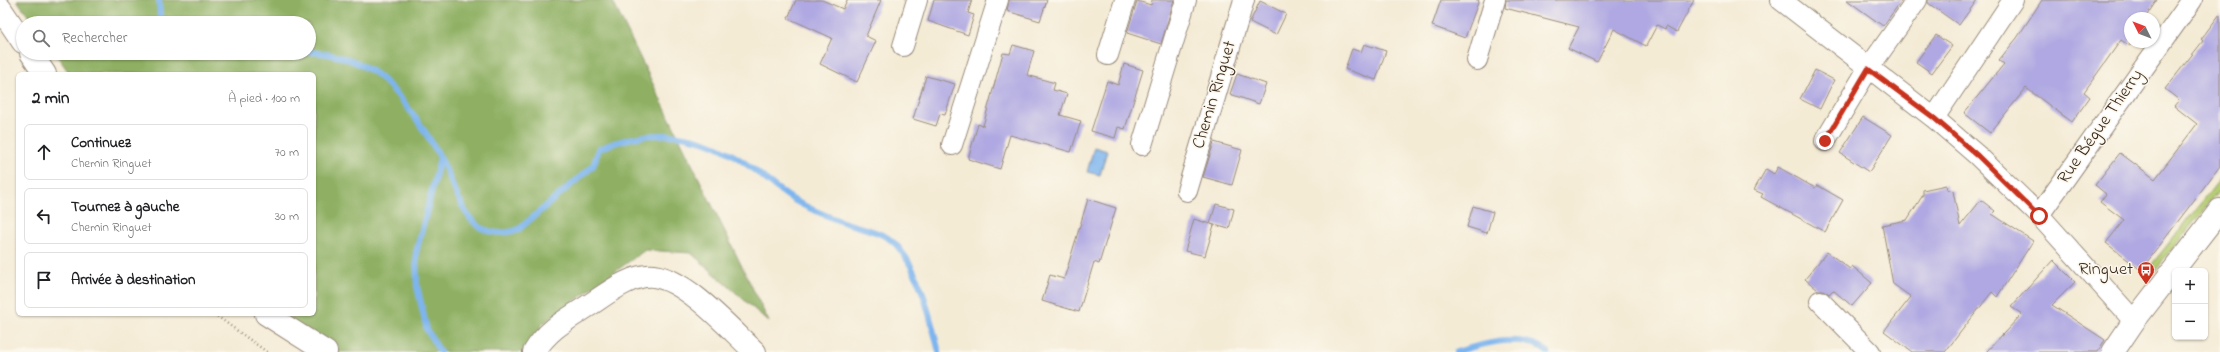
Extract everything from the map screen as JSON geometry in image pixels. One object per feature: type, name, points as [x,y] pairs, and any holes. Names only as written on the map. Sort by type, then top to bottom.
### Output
[{"type":"main road","points":[[0,8],[16,32]]},
{"type":"main road","points":[[35,60],[44,72]]},
{"type":"main road","points":[[2113,352],[2134,321],[2220,210]]},
{"type":"main road","points":[[534,352],[548,332],[615,289],[633,280],[653,276],[671,281],[686,289],[755,352]]},
{"type":"main road","points":[[269,316],[326,352]]},
{"type":"street","points":[[903,46],[917,0]]},
{"type":"street","points":[[952,145],[998,0]]},
{"type":"street","points":[[1108,55],[1126,0]]},
{"type":"street","points":[[1142,146],[1186,0]]},
{"type":"street","name":"Chemin Ringuet","points":[[1187,191],[1244,0]]},
{"type":"street","points":[[1477,60],[1495,0]]},
{"type":"street","points":[[1781,0],[1868,69],[1934,118],[1978,156],[2039,216],[2134,321]]},
{"type":"street","points":[[1825,141],[1868,69],[1917,0]]},
{"type":"street","points":[[1934,118],[2013,0]]},
{"type":"street","name":"Rue Bégue Thierry","points":[[2039,216],[2192,0]]},
{"type":"street","points":[[1820,301],[1870,352]]},
{"type":"path","points":[[217,316],[267,352]]},
{"type":"green space","points":[[17,0],[600,0],[613,2],[769,322],[691,253],[645,250],[541,325],[539,352],[315,352],[284,316],[316,316],[316,72],[69,72],[60,60],[316,60],[316,16],[28,16]]},
{"type":"green space","points":[[2220,179],[2220,189],[2151,276],[2145,273]]},
{"type":"water","points":[[1094,147],[1107,151],[1100,175],[1087,172]]},
{"type":"building","points":[[796,0],[822,0],[843,9],[847,0],[881,0],[866,36],[876,41],[857,82],[820,64],[832,38],[788,18]]},
{"type":"building","points":[[934,0],[972,0],[968,13],[974,15],[968,35],[928,21]]},
{"type":"building","points":[[1009,0],[1047,0],[1040,21],[1007,11]]},
{"type":"building","points":[[1152,0],[1174,0],[1161,44],[1127,33],[1137,1],[1151,5]]},
{"type":"building","points":[[1441,0],[1479,0],[1465,38],[1432,26]]},
{"type":"building","points":[[1506,0],[1694,0],[1677,32],[1666,26],[1665,29],[1657,25],[1646,46],[1614,29],[1597,62],[1568,48],[1579,27],[1505,8]]},
{"type":"building","points":[[1847,0],[1902,0],[1883,26]]},
{"type":"building","points":[[1928,0],[1977,0],[1959,25],[1928,3]]},
{"type":"building","points":[[2042,0],[2157,0],[2149,12],[2124,12],[2124,42],[2121,40],[2084,92],[2090,97],[2072,122],[2026,88],[1990,133],[1964,113],[2004,64],[1999,60],[2017,38]]},
{"type":"building","points":[[1260,1],[1286,14],[1276,35],[1250,22]]},
{"type":"building","points":[[2220,14],[2220,166],[2141,270],[2106,243],[2124,220],[2100,202],[2106,194],[2095,185],[2120,153],[2155,179],[2197,124],[2174,106],[2179,100],[2165,89],[2203,41],[2201,39]]},
{"type":"building","points":[[1936,35],[1952,46],[1932,73],[1916,62]]},
{"type":"building","points":[[1364,44],[1386,51],[1376,80],[1345,69],[1352,49],[1361,52]]},
{"type":"building","points":[[1013,45],[1034,51],[1027,75],[1055,83],[1053,90],[1067,94],[1060,115],[1081,121],[1071,152],[1010,135],[1000,169],[968,159],[978,124],[983,126],[1003,53],[1010,54]]},
{"type":"building","points":[[1124,64],[1143,70],[1125,129],[1118,127],[1115,138],[1091,131],[1107,81],[1118,85]]},
{"type":"building","points":[[1815,70],[1834,80],[1820,109],[1800,99]]},
{"type":"building","points":[[1237,74],[1266,84],[1259,104],[1230,94]]},
{"type":"building","points":[[926,76],[955,84],[945,115],[940,114],[936,126],[913,119]]},
{"type":"building","points":[[1863,117],[1892,135],[1869,172],[1840,153]]},
{"type":"building","points":[[1214,142],[1242,150],[1232,185],[1203,177]]},
{"type":"building","points":[[1778,167],[1815,188],[1817,185],[1843,200],[1825,232],[1761,197],[1763,194],[1754,190],[1766,169],[1774,174]]},
{"type":"building","points":[[1946,185],[1947,189],[1953,191],[1960,226],[1981,200],[1995,211],[1992,214],[2033,241],[1997,297],[1992,292],[1945,352],[1912,352],[1884,331],[1911,297],[1893,284],[1882,225],[1907,220],[1923,195],[1923,190]]},
{"type":"building","points":[[1088,199],[1116,208],[1099,264],[1094,262],[1079,312],[1042,301],[1050,275],[1064,279]]},
{"type":"building","points":[[1216,204],[1234,209],[1229,229],[1211,224],[1214,225],[1205,256],[1185,251],[1194,219],[1210,224]]},
{"type":"building","points":[[1473,206],[1493,212],[1487,233],[1467,227]]},
{"type":"building","points":[[1827,252],[1850,269],[1852,266],[1872,283],[1852,306],[1833,290],[1829,294],[1823,290],[1818,290],[1805,279]]},
{"type":"building","points":[[2053,260],[2075,282],[2052,305],[2105,340],[2097,352],[1986,352],[2022,314],[2011,307]]},
{"type":"waterway","points":[[159,0],[160,16]]},
{"type":"waterway","points":[[316,53],[332,55],[356,63],[370,70],[391,88],[411,112],[437,152],[466,213],[475,223],[486,230],[493,232],[499,233],[519,229],[593,166],[599,149],[618,142],[637,137],[674,135],[692,138],[728,152],[745,163],[786,195],[801,204],[840,221],[887,237],[893,242],[907,259],[914,271],[924,298],[939,352]]},
{"type":"waterway","points":[[440,158],[416,253],[417,286],[427,330],[440,352]]},
{"type":"waterway","points":[[1456,352],[1479,345],[1503,341],[1527,342],[1548,352]]},
{"type":"place","name":"Ringuet","points":[[2146,285]]},
{"type":"route","points":[[1825,141],[1868,69],[1934,118],[1978,156],[2039,216]]}]
